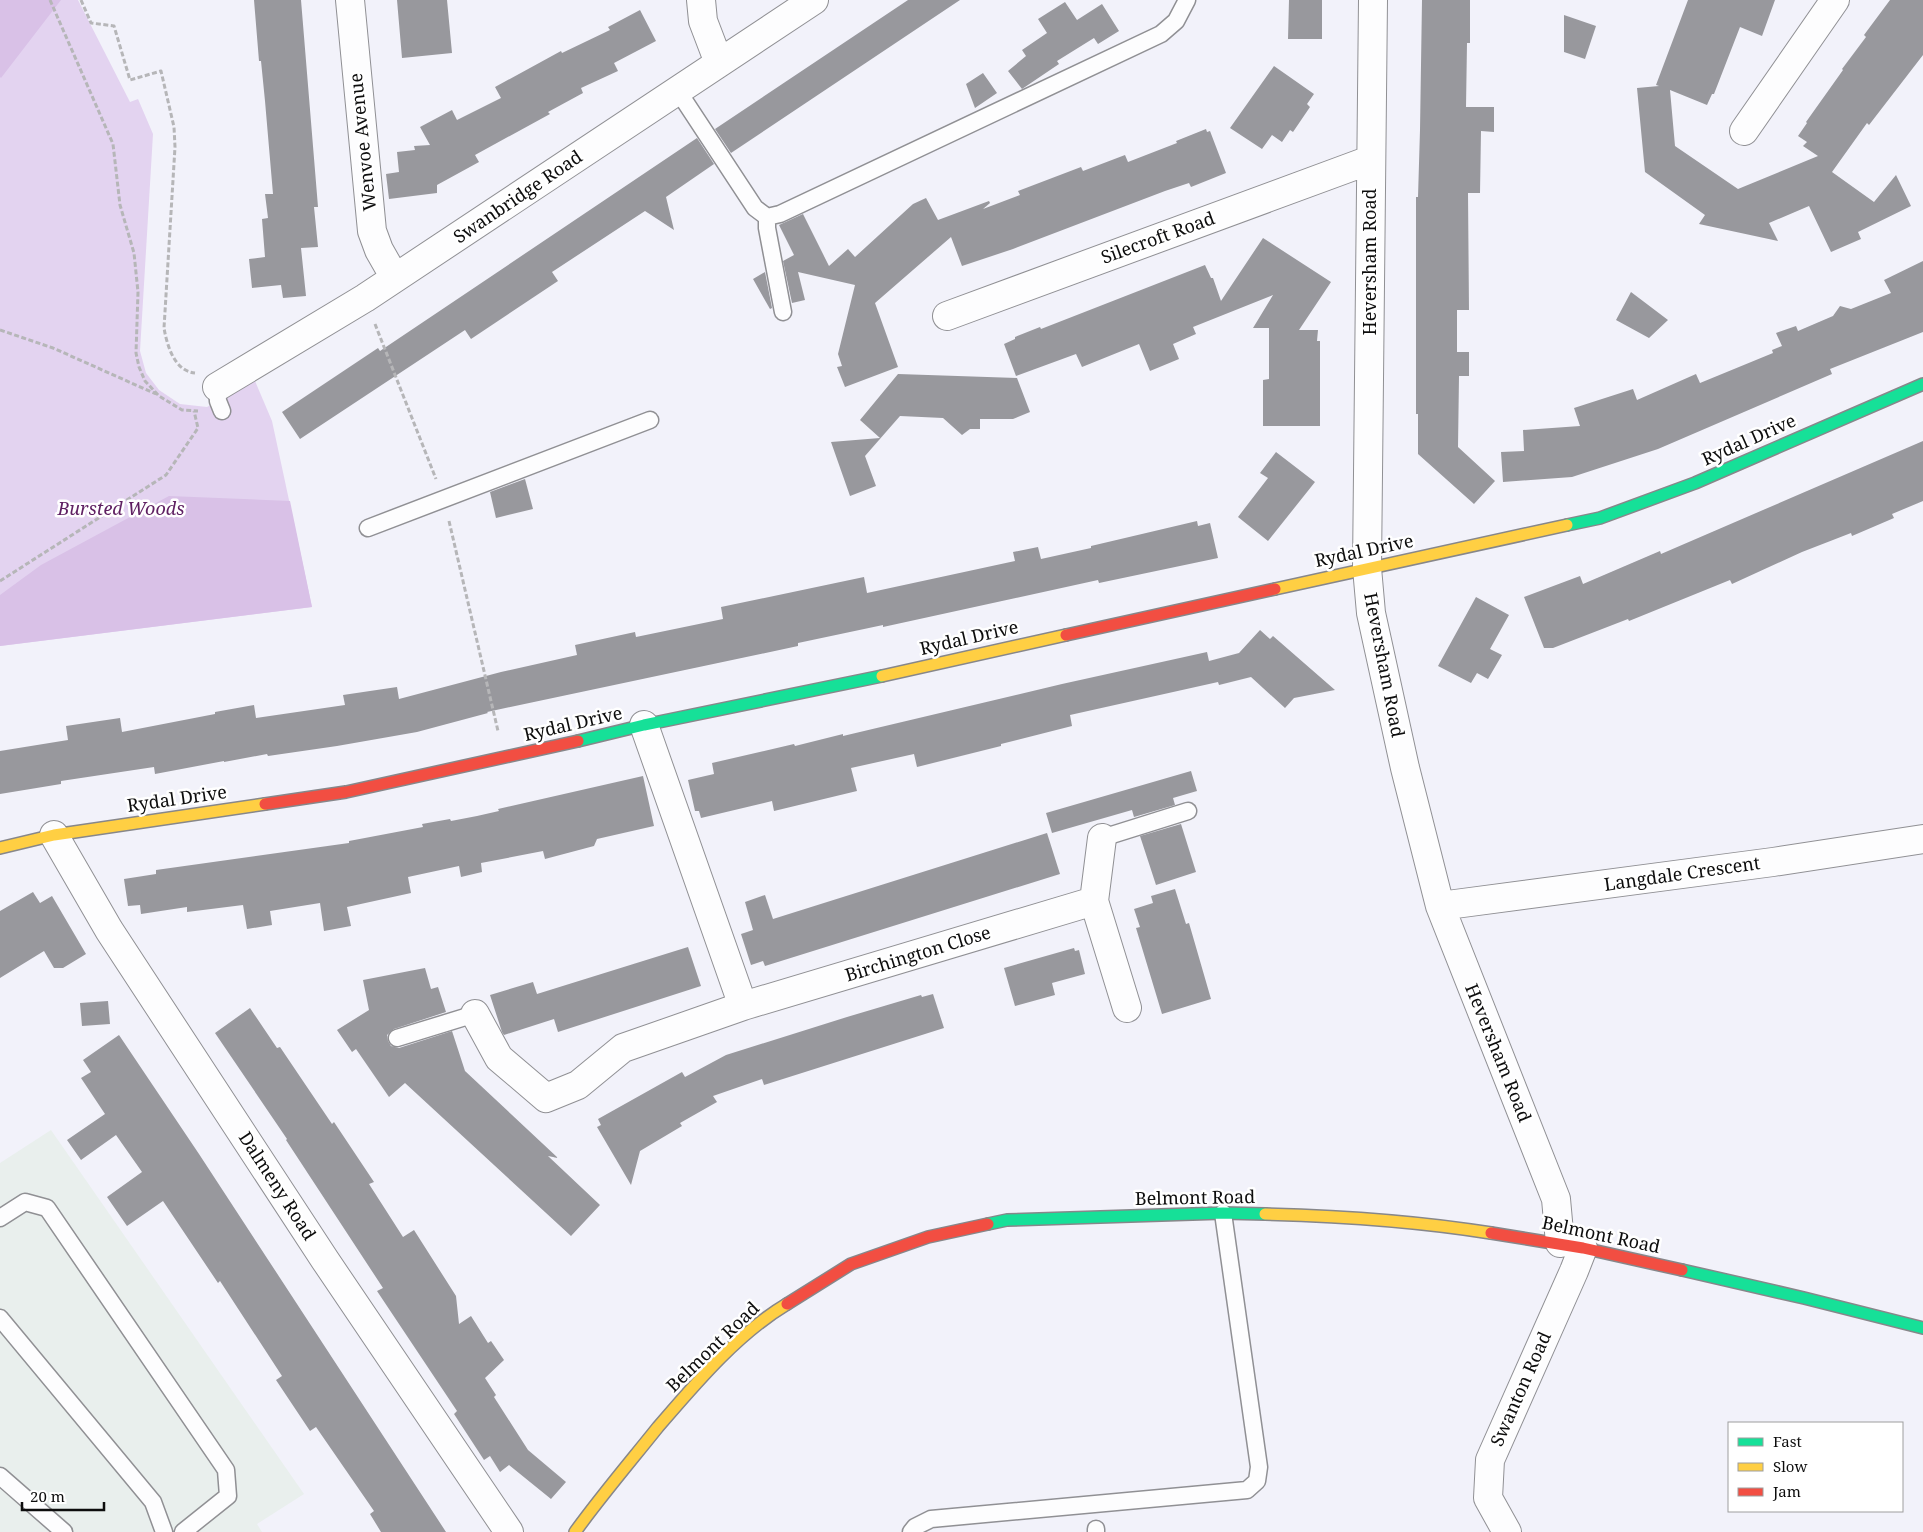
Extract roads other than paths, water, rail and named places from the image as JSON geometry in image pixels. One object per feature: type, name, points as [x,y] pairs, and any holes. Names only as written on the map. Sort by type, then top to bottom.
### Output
[{"type":"street","name":"Wenvoe Avenue","points":[[350,0],[372,232],[379,250],[395,278]]},
{"type":"street","points":[[701,0],[703,21],[719,63]]},
{"type":"street","name":"Swanbridge Road","points":[[214,394],[365,298],[814,0]]},
{"type":"street","name":"Heversham Road","points":[[1373,0],[1370,160],[1368,568],[1370,613],[1405,768],[1440,906],[1556,1199],[1572,1245]]},
{"type":"street","points":[[1744,130],[1836,0]]},
{"type":"street","name":"Silecroft Road","points":[[946,316],[1370,160]]},
{"type":"street","name":"Rydal Drive","points":[[0,848],[54,835],[346,792],[506,758],[644,725],[775,699],[1600,518],[1695,483],[1923,384]]},
{"type":"street","points":[[644,725],[743,1006]]},
{"type":"street","name":"Dalmeny Road","points":[[54,835],[109,930],[325,1260],[509,1532]]},
{"type":"street","points":[[1102,838],[1094,901],[1127,1008]]},
{"type":"street","name":"Langdale Crescent","points":[[1440,906],[1773,862],[1923,839]]},
{"type":"street","name":"Birchington Close","points":[[475,1014],[500,1058],[546,1098],[578,1085],[623,1048],[743,1006],[1094,901]]},
{"type":"street","name":"Belmont Road","points":[[575,1532],[604,1491],[699,1379],[768,1316],[851,1264],[928,1237],[1007,1220],[1223,1213],[1330,1216],[1461,1228],[1572,1245],[1804,1298],[1923,1328]]},
{"type":"street","name":"Swanton Road","points":[[1507,1532],[1488,1498],[1490,1460],[1572,1245]]},
{"type":"lane","points":[[767,218],[789,210],[1161,34],[1176,21],[1187,0]]},
{"type":"lane","points":[[678,91],[755,208],[767,218]]},
{"type":"lane","points":[[767,218],[767,228],[783,312]]},
{"type":"lane","points":[[368,528],[650,420]]},
{"type":"lane","points":[[1102,838],[1188,811]]},
{"type":"lane","points":[[396,1038],[475,1014]]},
{"type":"lane","points":[[0,1218],[25,1202],[47,1208],[226,1470],[228,1496],[183,1532]]},
{"type":"lane","points":[[911,1532],[915,1527],[931,1519],[1247,1490],[1257,1481],[1260,1466],[1223,1213]]},
{"type":"lane","points":[[0,1318],[153,1502],[164,1532]]},
{"type":"lane","points":[[0,1476],[64,1532]]},
{"type":"park label","name":"Bursted Woods","points":[[121,509]]}]
